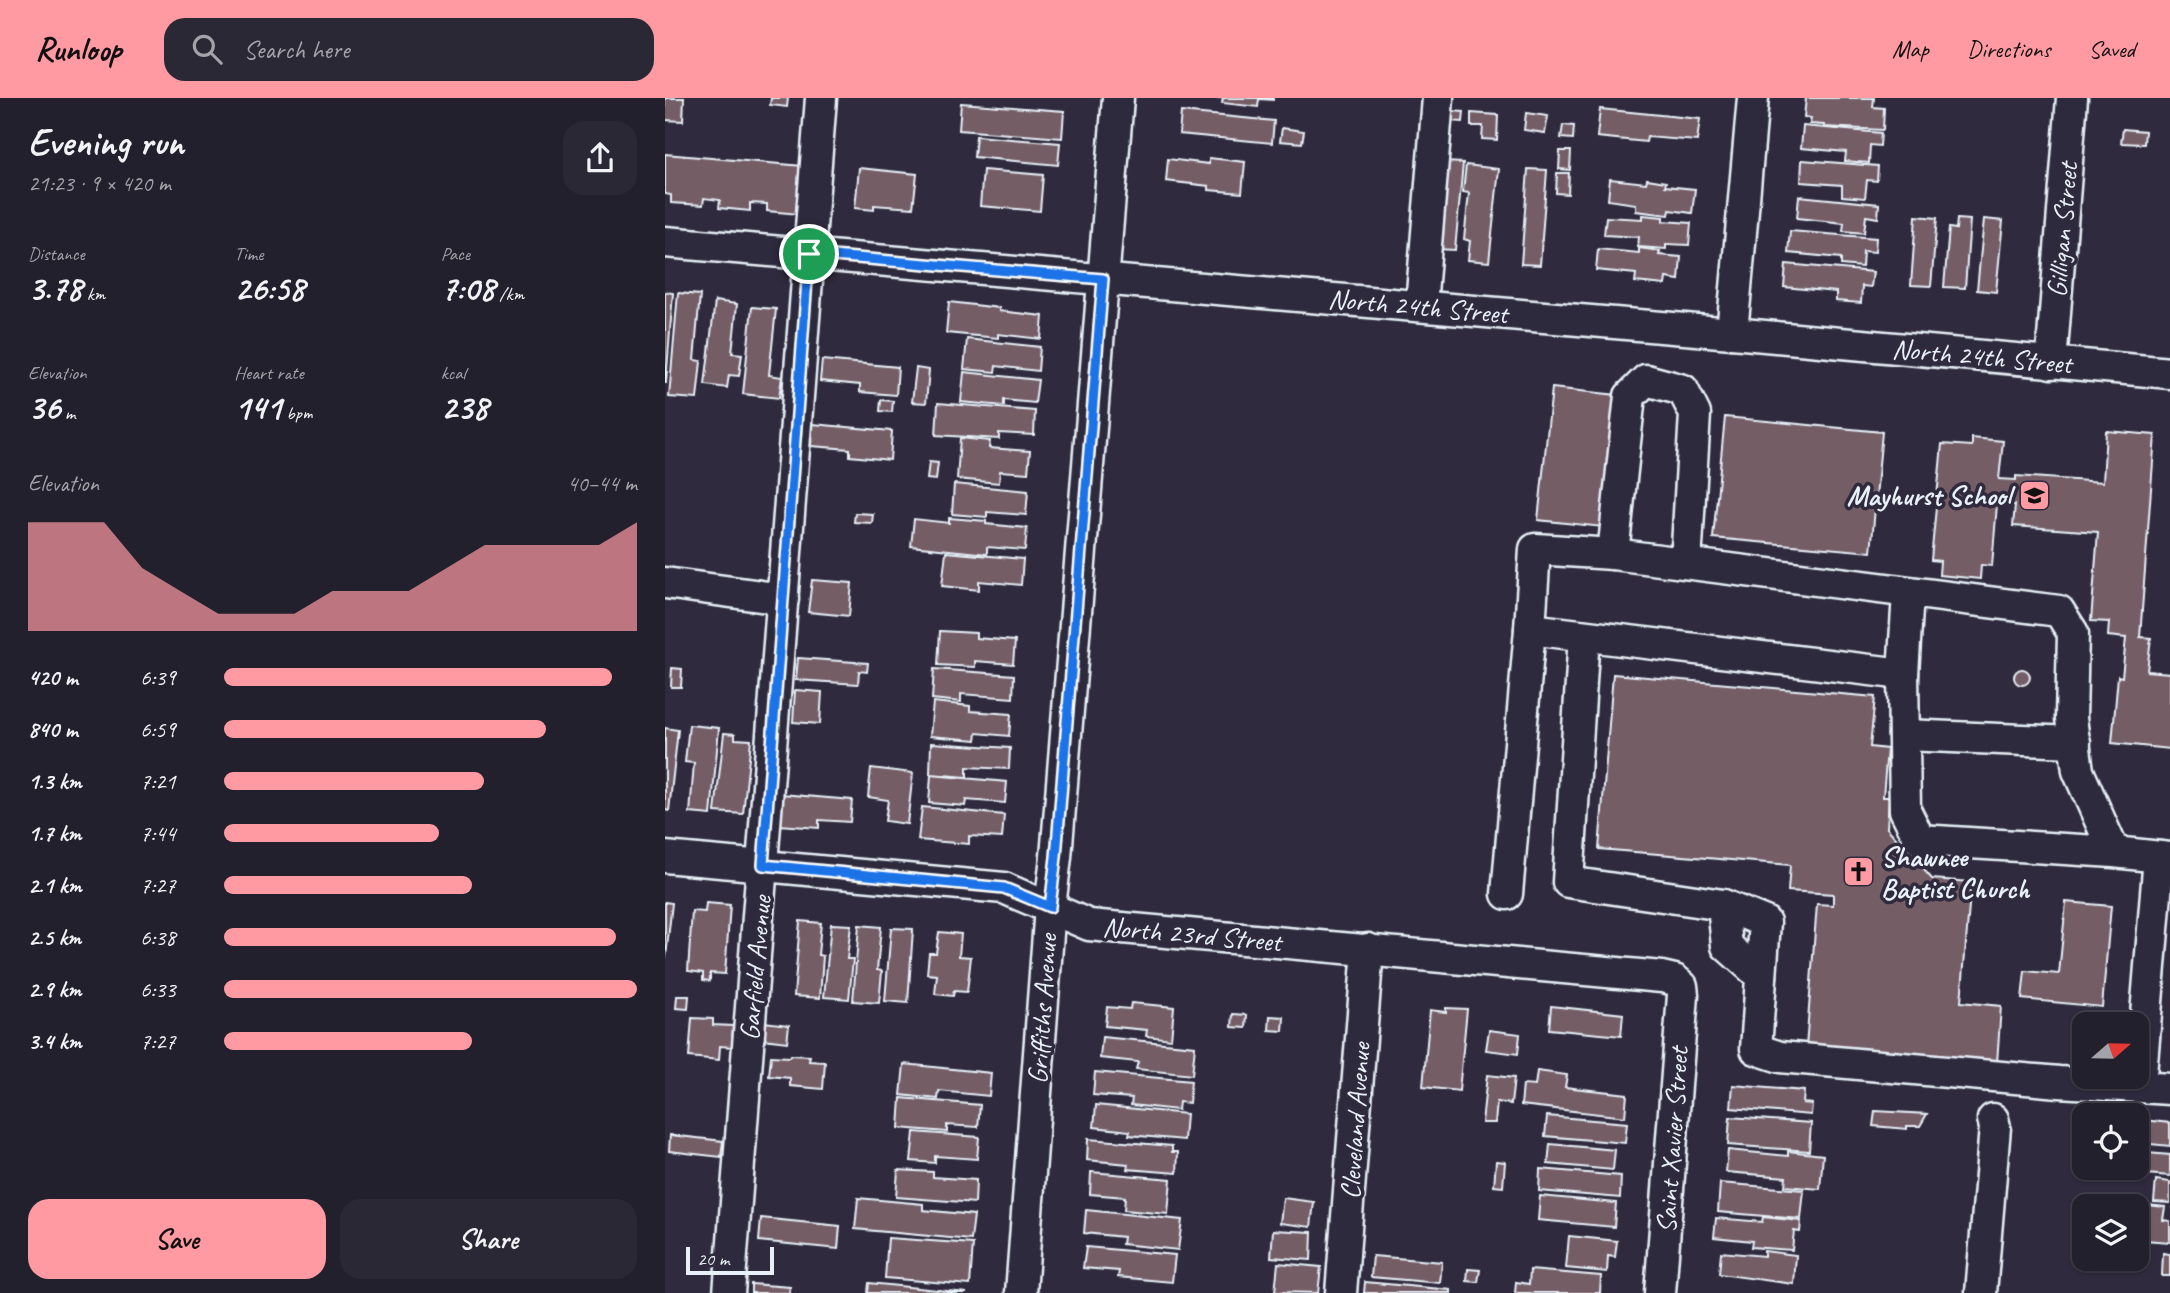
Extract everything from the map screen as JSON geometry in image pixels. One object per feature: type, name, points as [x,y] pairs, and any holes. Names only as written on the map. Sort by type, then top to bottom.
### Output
[{"type":"street","name":"Garfield Avenue","points":[[729,1293],[821,98]]},
{"type":"street","name":"Griffiths Avenue","points":[[1021,1293],[1050,907],[1118,98]]},
{"type":"street","points":[[1422,306],[1438,98]]},
{"type":"street","points":[[1732,333],[1753,98]]},
{"type":"street","name":"Gilligan Street","points":[[2051,363],[2072,98]]},
{"type":"street","name":"North 24th Street","points":[[665,242],[2170,373]]},
{"type":"street","points":[[1613,554],[1630,396],[1646,380],[1683,390],[1695,414],[1686,564]]},
{"type":"street","points":[[1507,894],[1535,549],[1613,554],[2059,611],[2073,633],[2071,718],[2078,771],[2114,852]]},
{"type":"street","points":[[665,583],[783,599]]},
{"type":"street","points":[[1908,593],[1903,674],[1905,810],[1920,839],[2164,857],[2148,1012]]},
{"type":"street","points":[[1530,629],[1903,674]]},
{"type":"street","points":[[1584,636],[1568,882],[1723,905],[1765,922],[1756,1049],[1780,1057],[2072,1081]]},
{"type":"street","points":[[1904,735],[2075,742]]},
{"type":"street","name":"North 23rd Street","points":[[665,857],[1004,888],[1089,925],[1662,977],[1675,980],[1682,986]]},
{"type":"street","points":[[1723,905],[1727,946],[1761,976]]},
{"type":"street","name":"Cleveland Avenue","points":[[1341,1293],[1368,949]]},
{"type":"street","name":"Saint Xavier Street","points":[[1660,1293],[1682,986]]},
{"type":"street","points":[[2149,1088],[2170,1089]]},
{"type":"street","points":[[1981,1293],[1995,1127],[1993,1119]]},
{"type":"building","points":[[665,98],[684,98],[683,121],[665,120]]},
{"type":"building","points":[[771,98],[788,98],[787,107],[770,105]]},
{"type":"building","points":[[1223,98],[1273,98],[1273,100],[1259,99],[1258,107],[1222,103]]},
{"type":"building","points":[[1806,98],[1874,98],[1873,107],[1884,108],[1883,130],[1810,124],[1811,118],[1804,117]]},
{"type":"building","points":[[961,103],[1064,111],[1062,138],[959,130]]},
{"type":"building","points":[[1600,109],[1700,119],[1697,141],[1647,137],[1646,142],[1597,137]]},
{"type":"building","points":[[1451,111],[1464,112],[1463,122],[1449,121]]},
{"type":"building","points":[[1181,112],[1274,121],[1272,143],[1179,134]]},
{"type":"building","points":[[1471,113],[1498,115],[1497,140],[1482,139],[1483,126],[1471,126]]},
{"type":"building","points":[[1526,113],[1548,116],[1545,133],[1524,130]]},
{"type":"building","points":[[1563,125],[1574,126],[1573,139],[1561,138]]},
{"type":"building","points":[[1803,126],[1881,133],[1880,146],[1870,145],[1869,163],[1845,161],[1846,152],[1801,148]]},
{"type":"building","points":[[1282,128],[1304,131],[1302,143],[1280,141]]},
{"type":"building","points":[[2123,129],[2145,131],[2144,144],[2121,143]]},
{"type":"building","points":[[976,136],[1060,143],[1058,165],[974,157]]},
{"type":"building","points":[[1560,151],[1571,151],[1570,170],[1559,169]]},
{"type":"building","points":[[665,154],[803,166],[799,214],[767,211],[767,204],[750,203],[750,211],[719,208],[720,200],[704,198],[703,205],[671,203],[671,195],[665,194]]},
{"type":"building","points":[[1209,158],[1245,162],[1242,193],[1209,190],[1209,186],[1166,181],[1168,159],[1209,164]]},
{"type":"building","points":[[1802,160],[1878,166],[1877,181],[1867,180],[1865,198],[1842,196],[1842,185],[1801,182]]},
{"type":"building","points":[[1444,162],[1463,163],[1455,250],[1436,249]]},
{"type":"building","points":[[1466,165],[1499,169],[1489,262],[1468,260],[1470,241],[1464,239],[1469,193],[1463,192]]},
{"type":"building","points":[[859,168],[917,174],[913,208],[874,205],[874,210],[855,208]]},
{"type":"building","points":[[1528,169],[1547,170],[1540,265],[1521,264]]},
{"type":"building","points":[[983,170],[1043,175],[1040,211],[980,206]]},
{"type":"building","points":[[1557,173],[1569,173],[1568,194],[1556,193]]},
{"type":"building","points":[[1610,179],[1646,183],[1647,179],[1666,182],[1665,186],[1695,189],[1692,213],[1670,210],[1669,215],[1636,211],[1636,204],[1608,200]]},
{"type":"building","points":[[1799,196],[1879,204],[1878,218],[1866,216],[1864,233],[1843,231],[1844,223],[1797,218]]},
{"type":"building","points":[[1643,215],[1663,217],[1663,221],[1691,223],[1689,245],[1666,244],[1666,249],[1638,247],[1639,237],[1604,235],[1606,217],[1643,219]]},
{"type":"building","points":[[1916,216],[1937,218],[1931,286],[1911,285]]},
{"type":"building","points":[[1957,219],[1970,220],[1965,288],[1944,287],[1949,228],[1956,229]]},
{"type":"building","points":[[1984,219],[2003,221],[1996,292],[1977,290]]},
{"type":"building","points":[[1790,231],[1876,238],[1875,252],[1863,251],[1862,267],[1841,265],[1841,258],[1788,253]]},
{"type":"building","points":[[1639,248],[1660,251],[1659,255],[1681,257],[1679,280],[1666,278],[1665,285],[1635,282],[1636,274],[1596,270],[1598,249],[1639,253]]},
{"type":"building","points":[[1786,264],[1873,272],[1871,287],[1862,286],[1861,303],[1836,301],[1836,292],[1784,287]]},
{"type":"building","points":[[665,292],[673,293],[666,383],[665,383]]},
{"type":"building","points":[[678,293],[700,295],[694,360],[701,361],[697,399],[669,397]]},
{"type":"building","points":[[715,301],[737,304],[732,353],[742,354],[739,376],[729,375],[727,388],[705,385]]},
{"type":"building","points":[[949,302],[1043,316],[1041,339],[998,334],[998,338],[946,333]]},
{"type":"building","points":[[752,307],[776,309],[769,375],[782,377],[779,398],[743,394]]},
{"type":"building","points":[[967,339],[1040,347],[1038,371],[996,366],[995,372],[964,369]]},
{"type":"building","points":[[822,360],[898,367],[896,395],[860,392],[860,385],[820,381]]},
{"type":"building","points":[[916,368],[929,370],[926,403],[912,402]]},
{"type":"building","points":[[964,372],[1038,380],[1035,403],[1004,400],[1004,406],[961,402]]},
{"type":"building","points":[[1552,388],[1617,395],[1603,527],[1538,520]]},
{"type":"building","points":[[881,400],[893,401],[892,412],[880,411]]},
{"type":"building","points":[[938,403],[1035,411],[1034,435],[999,433],[999,439],[936,435]]},
{"type":"building","points":[[1725,417],[1882,432],[1871,552],[1713,538]]},
{"type":"building","points":[[812,424],[892,431],[890,460],[850,456],[850,449],[811,446]]},
{"type":"building","points":[[2106,431],[2155,435],[2140,637],[2151,638],[2147,671],[2170,673],[2170,749],[2112,743],[2118,676],[2122,677],[2126,638],[2108,636],[2109,622],[2091,621],[2098,532],[2013,526],[2015,505],[1997,504],[1992,566],[1981,565],[1980,579],[1939,575],[1940,561],[1931,560],[1942,444],[1972,446],[1972,438],[2003,441],[1999,479],[2016,480],[2016,476],[2103,482]]},
{"type":"building","points":[[960,438],[990,441],[989,448],[1030,451],[1028,473],[1000,471],[999,483],[957,479]]},
{"type":"building","points":[[929,462],[938,463],[936,480],[927,479]]},
{"type":"building","points":[[954,484],[1028,491],[1026,515],[987,512],[987,517],[952,514]]},
{"type":"building","points":[[855,513],[873,514],[872,523],[854,522]]},
{"type":"building","points":[[949,518],[1027,528],[1025,550],[987,547],[987,554],[911,546],[914,519],[949,523]]},
{"type":"building","points":[[946,552],[1023,559],[1021,585],[979,581],[979,590],[942,586]]},
{"type":"building","points":[[812,580],[852,583],[849,616],[808,612]]},
{"type":"building","points":[[940,631],[976,633],[976,638],[1015,641],[1013,664],[975,661],[975,667],[938,665]]},
{"type":"building","points":[[798,658],[868,663],[867,672],[859,671],[858,684],[796,680]]},
{"type":"building","points":[[672,668],[682,669],[681,687],[671,687]]},
{"type":"building","points":[[934,669],[1014,675],[1013,698],[961,694],[961,702],[932,699]]},
{"type":"building","points":[[2019,669],[2025,669],[2030,677],[2028,683],[2019,685],[2014,680],[2014,674]]},
{"type":"building","name":"Shawnee Baptist Church","points":[[1613,674],[1875,697],[1870,747],[1887,749],[1883,797],[1889,797],[1887,828],[1932,879],[1971,882],[1961,1002],[2001,1006],[1997,1063],[1806,1047],[1817,904],[1833,905],[1833,894],[1788,891],[1790,865],[1599,849]]},
{"type":"building","points":[[795,690],[822,692],[820,724],[793,722]]},
{"type":"building","points":[[933,702],[970,706],[970,711],[1011,714],[1009,736],[977,733],[976,740],[930,736]]},
{"type":"building","points":[[689,725],[719,728],[711,815],[690,813],[694,763],[685,762]]},
{"type":"building","points":[[665,728],[678,730],[669,811],[665,810]]},
{"type":"building","points":[[724,733],[735,734],[735,739],[751,740],[743,814],[715,812]]},
{"type":"building","points":[[931,743],[1010,748],[1009,769],[967,767],[967,777],[930,774]]},
{"type":"building","points":[[871,768],[913,773],[907,824],[885,821],[888,800],[868,797]]},
{"type":"building","points":[[931,775],[1007,782],[1005,803],[966,800],[965,806],[929,803]]},
{"type":"building","points":[[781,794],[852,800],[850,822],[819,820],[819,828],[779,825]]},
{"type":"building","points":[[922,807],[1004,815],[1002,838],[969,836],[969,844],[918,840]]},
{"type":"building","points":[[665,902],[672,903],[666,957],[665,957]]},
{"type":"building","points":[[2066,902],[2111,906],[2102,1007],[2022,999],[2025,971],[2059,974]]},
{"type":"building","points":[[706,903],[730,905],[725,974],[710,973],[710,981],[703,980],[703,973],[688,971],[692,911],[705,912]]},
{"type":"building","points":[[800,921],[821,923],[818,955],[823,956],[820,998],[794,996]]},
{"type":"building","points":[[831,924],[851,925],[847,959],[853,959],[849,999],[824,997]]},
{"type":"building","points":[[859,925],[881,927],[877,970],[882,971],[879,1003],[853,1001]]},
{"type":"building","points":[[891,928],[913,929],[908,1003],[885,1001]]},
{"type":"building","points":[[939,932],[961,934],[959,956],[971,957],[967,992],[954,991],[953,996],[935,994],[937,975],[927,974],[929,953],[936,953]]},
{"type":"building","points":[[677,996],[689,996],[688,1009],[676,1008]]},
{"type":"building","points":[[1131,1003],[1174,1007],[1171,1039],[1146,1036],[1147,1030],[1105,1026],[1107,1007],[1130,1009]]},
{"type":"building","points":[[1551,1006],[1623,1014],[1621,1036],[1549,1029]]},
{"type":"building","points":[[1446,1008],[1467,1009],[1459,1091],[1423,1087],[1430,1010],[1446,1012]]},
{"type":"building","points":[[1233,1014],[1247,1015],[1246,1028],[1232,1027]]},
{"type":"building","points":[[1270,1016],[1284,1017],[1283,1031],[1269,1030]]},
{"type":"building","points":[[692,1018],[713,1019],[713,1025],[733,1026],[732,1047],[720,1046],[719,1060],[689,1057]]},
{"type":"building","points":[[764,1022],[789,1025],[787,1042],[763,1039]]},
{"type":"building","points":[[1489,1030],[1520,1034],[1518,1054],[1486,1050]]},
{"type":"building","points":[[1102,1037],[1195,1046],[1192,1075],[1136,1069],[1138,1062],[1100,1058]]},
{"type":"building","points":[[771,1056],[810,1056],[809,1061],[825,1062],[823,1089],[790,1086],[790,1078],[769,1076]]},
{"type":"building","points":[[904,1064],[991,1073],[989,1096],[939,1091],[938,1099],[901,1095]]},
{"type":"building","points":[[1537,1071],[1567,1075],[1565,1087],[1627,1094],[1625,1117],[1521,1105],[1523,1085],[1535,1086]]},
{"type":"building","points":[[1095,1072],[1191,1081],[1189,1103],[1179,1102],[1178,1110],[1131,1105],[1132,1098],[1093,1095]]},
{"type":"building","points":[[1487,1075],[1514,1078],[1511,1104],[1497,1102],[1495,1123],[1482,1123]]},
{"type":"building","points":[[1733,1085],[1804,1091],[1803,1103],[1812,1104],[1811,1115],[1731,1108]]},
{"type":"building","points":[[901,1098],[980,1105],[978,1127],[947,1125],[947,1132],[899,1128]]},
{"type":"building","points":[[1096,1105],[1186,1114],[1184,1140],[1129,1135],[1130,1131],[1094,1127]]},
{"type":"building","points":[[1875,1111],[1927,1114],[1920,1126],[1907,1126],[1907,1129],[1873,1126]]},
{"type":"building","points":[[1547,1116],[1627,1123],[1625,1143],[1545,1136]]},
{"type":"building","points":[[1730,1117],[1811,1123],[1809,1151],[1728,1145]]},
{"type":"building","points":[[2149,1121],[2170,1123],[2170,1146],[2149,1144]]},
{"type":"building","points":[[914,1132],[979,1137],[977,1159],[935,1156],[935,1163],[911,1161]]},
{"type":"building","points":[[670,1135],[723,1141],[721,1157],[669,1151]]},
{"type":"building","points":[[1088,1139],[1172,1146],[1172,1152],[1178,1152],[1177,1173],[1127,1169],[1128,1164],[1087,1160]]},
{"type":"building","points":[[1550,1144],[1615,1150],[1613,1170],[1548,1164]]},
{"type":"building","points":[[1728,1150],[1788,1156],[1788,1151],[1823,1155],[1820,1189],[1785,1186],[1786,1177],[1726,1172]]},
{"type":"building","points":[[2149,1153],[2170,1155],[2170,1176],[2149,1174]]},
{"type":"building","points":[[1496,1161],[1505,1162],[1503,1187],[1494,1186]]},
{"type":"building","points":[[1540,1169],[1621,1176],[1620,1198],[1539,1191]]},
{"type":"building","points":[[898,1170],[933,1172],[933,1177],[976,1180],[975,1203],[896,1197]]},
{"type":"building","points":[[1091,1172],[1171,1179],[1168,1214],[1124,1210],[1125,1197],[1090,1194]]},
{"type":"building","points":[[2156,1180],[2170,1182],[2170,1203],[2154,1202]]},
{"type":"building","points":[[1720,1183],[1804,1190],[1801,1219],[1718,1212]]},
{"type":"building","points":[[1540,1196],[1616,1203],[1614,1227],[1538,1220]]},
{"type":"building","points":[[858,1198],[923,1204],[923,1210],[974,1215],[971,1240],[855,1229]]},
{"type":"building","points":[[1283,1198],[1314,1202],[1311,1227],[1280,1223]]},
{"type":"building","points":[[2149,1205],[2165,1207],[2163,1220],[2170,1221],[2170,1242],[2149,1240]]},
{"type":"building","points":[[1086,1210],[1182,1220],[1178,1250],[1122,1244],[1123,1237],[1084,1233]]},
{"type":"building","points":[[1763,1217],[1801,1221],[1800,1232],[1794,1231],[1792,1250],[1751,1247],[1752,1241],[1714,1237],[1716,1218],[1762,1222]]},
{"type":"building","points":[[761,1218],[840,1226],[838,1249],[759,1241]]},
{"type":"building","points":[[1273,1230],[1312,1232],[1311,1260],[1271,1257]]},
{"type":"building","points":[[1569,1236],[1617,1241],[1615,1257],[1608,1256],[1607,1272],[1566,1268]]},
{"type":"building","points":[[888,1238],[973,1244],[970,1285],[885,1278]]},
{"type":"building","points":[[1086,1247],[1175,1255],[1172,1282],[1118,1277],[1119,1271],[1083,1268]]},
{"type":"building","points":[[1764,1251],[1796,1255],[1794,1284],[1719,1274],[1721,1252],[1764,1256]]},
{"type":"building","points":[[2163,1253],[2170,1254],[2170,1276],[2162,1276]]},
{"type":"building","points":[[1373,1256],[1442,1262],[1440,1283],[1371,1277]]},
{"type":"building","points":[[1278,1263],[1321,1267],[1318,1293],[1275,1292]]},
{"type":"building","points":[[1468,1269],[1480,1270],[1478,1282],[1467,1281]]},
{"type":"building","points":[[1530,1270],[1601,1276],[1600,1293],[1515,1293],[1516,1282],[1529,1284]]},
{"type":"building","points":[[1365,1282],[1451,1290],[1451,1293],[1364,1293]]},
{"type":"building","points":[[869,1283],[967,1293],[868,1293]]},
{"type":"building","points":[[751,1284],[790,1287],[789,1293],[751,1293]]},
{"type":"place","name":"Mayhurst School","points":[[2034,495]]},
{"type":"place","name":"Shawnee Baptist Church","points":[[1858,872]]},
{"type":"route","points":[[809,254],[1103,279],[1050,907],[1004,888],[763,865],[809,254]]}]
